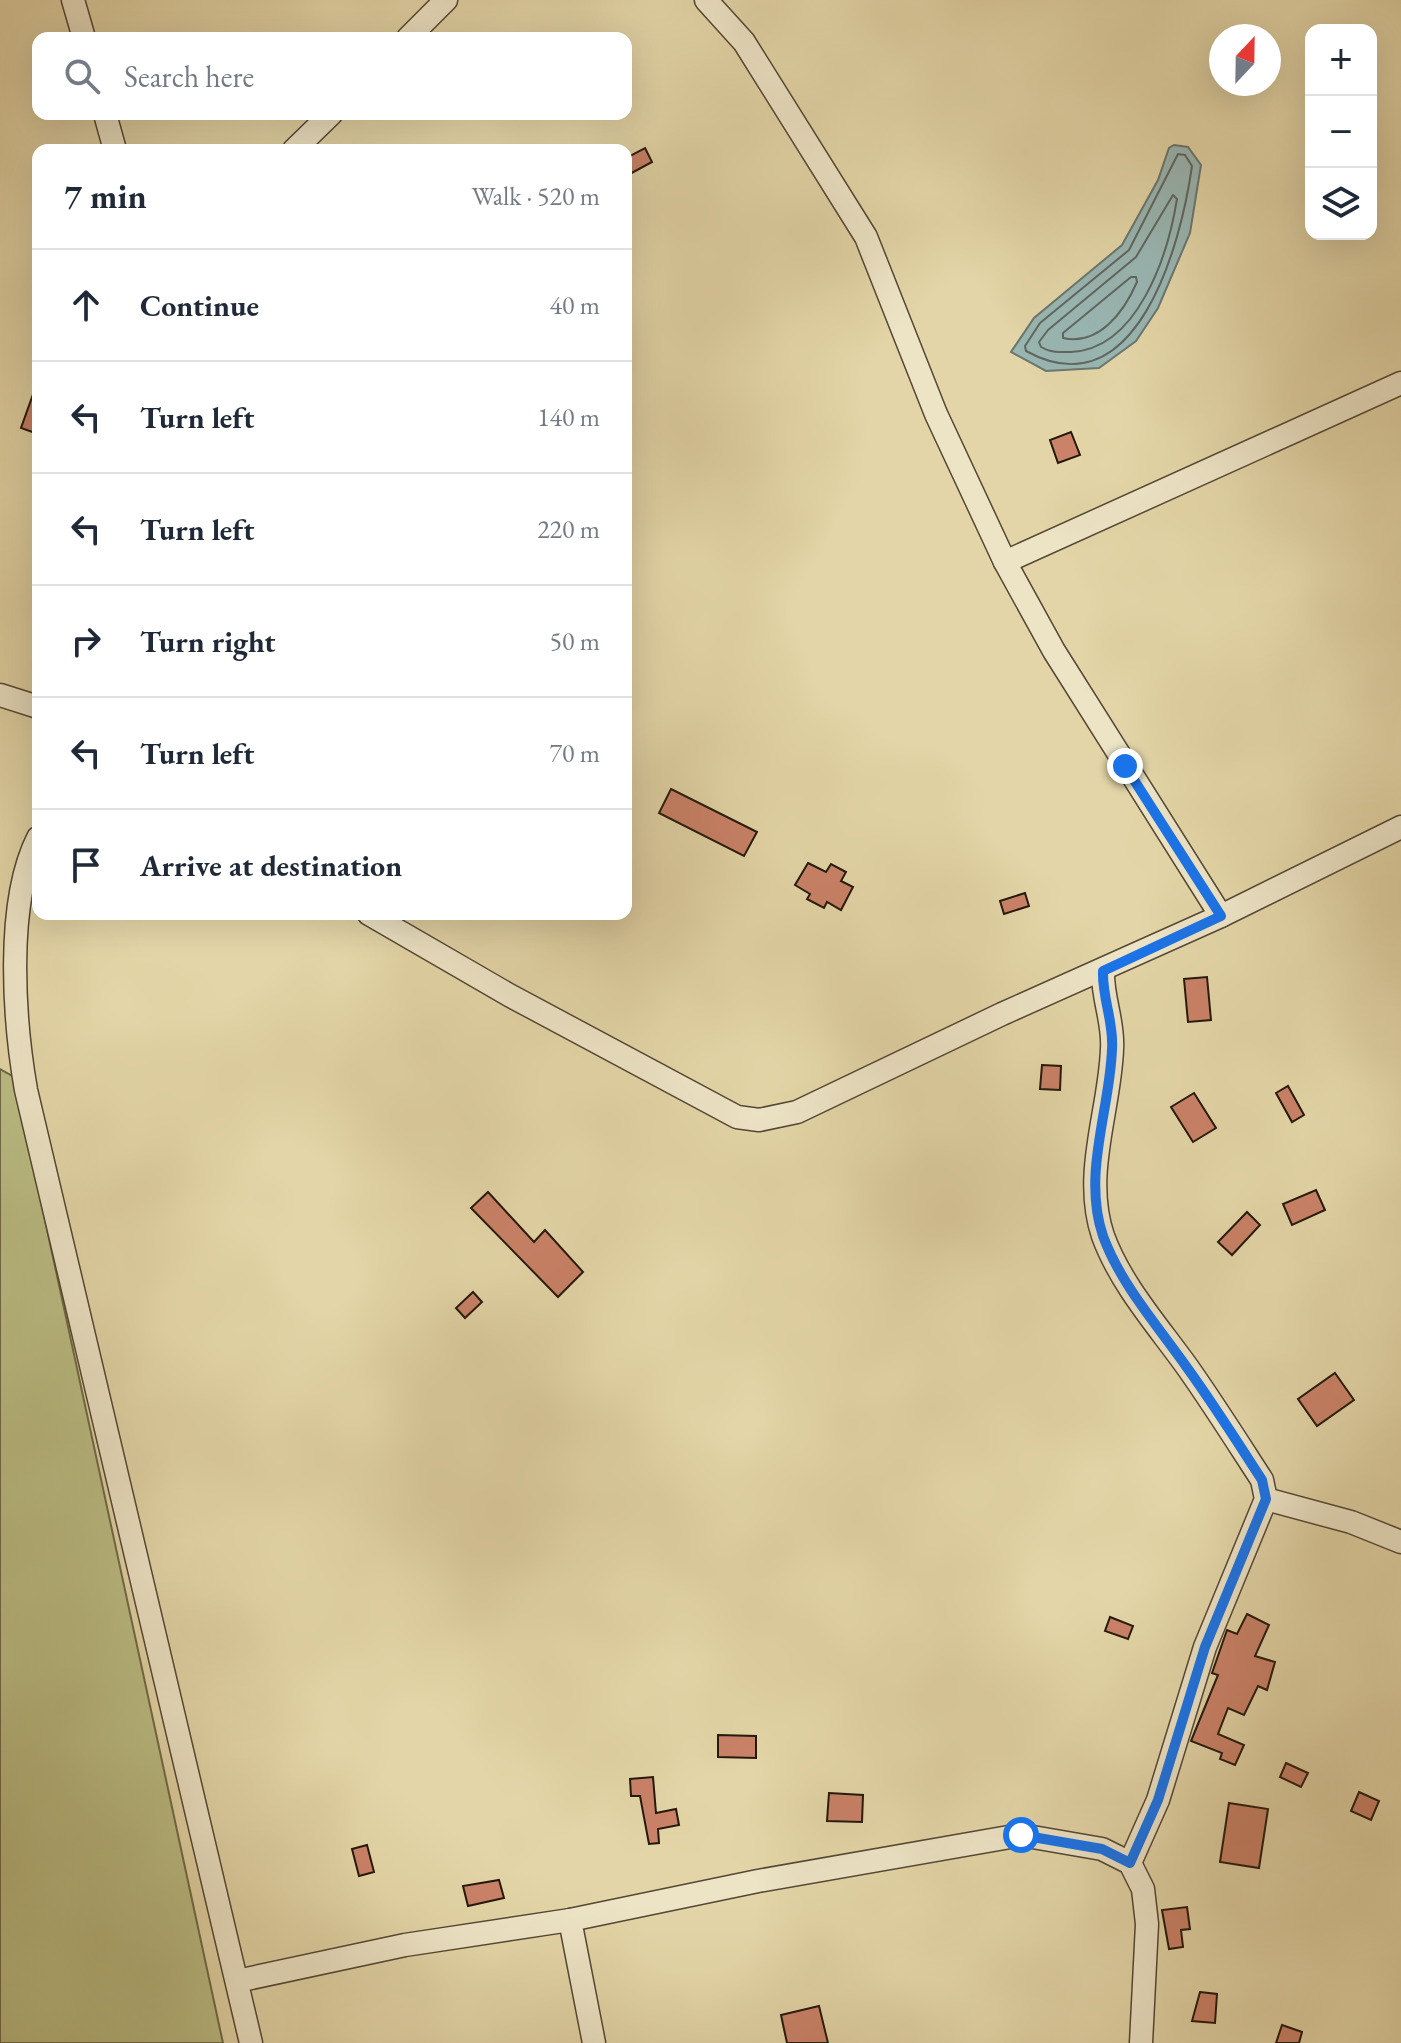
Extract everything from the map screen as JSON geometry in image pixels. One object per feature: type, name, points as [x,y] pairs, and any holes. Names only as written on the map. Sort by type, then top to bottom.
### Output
[{"type":"street","points":[[73,0],[82,32]]},
{"type":"street","points":[[414,32],[446,0]]},
{"type":"street","points":[[706,0],[744,42],[866,237],[936,414],[1005,562],[1062,664],[1221,916]]},
{"type":"street","points":[[107,120],[113,144]]},
{"type":"street","points":[[300,144],[325,120]]},
{"type":"street","points":[[1005,562],[1401,383]]},
{"type":"street","points":[[0,695],[32,705]]},
{"type":"street","points":[[379,920],[496,988],[737,1117],[759,1120],[797,1112],[1002,1014],[1221,916],[1401,827]]},
{"type":"street","points":[[32,860],[20,904],[16,965],[26,1090],[251,2043]]},
{"type":"street","points":[[1103,971],[1102,994],[1111,1020],[1113,1046],[1097,1157],[1097,1201],[1103,1235],[1130,1288],[1262,1480],[1266,1499],[1205,1647],[1158,1800],[1130,1863]]},
{"type":"street","points":[[1266,1499],[1351,1522],[1401,1542]]},
{"type":"street","points":[[237,1981],[405,1945],[570,1920],[758,1881],[1021,1835],[1102,1849],[1130,1863],[1143,1889],[1147,1924],[1141,2043]]},
{"type":"street","points":[[570,1920],[594,2043]]},
{"type":"green space","points":[[0,1069],[14,1077],[223,2043],[0,2043]]},
{"type":"water","points":[[1174,145],[1188,147],[1201,165],[1190,233],[1158,308],[1136,341],[1099,368],[1046,371],[1011,352],[1034,318],[1122,245],[1158,180],[1169,148]]},
{"type":"building","points":[[645,148],[652,162],[632,173],[632,155]]},
{"type":"building","points":[[32,397],[32,432],[21,428]]},
{"type":"building","points":[[1071,432],[1080,455],[1058,463],[1050,440]]},
{"type":"building","points":[[671,789],[757,832],[744,856],[659,813]]},
{"type":"building","points":[[808,863],[826,872],[831,864],[846,872],[841,881],[853,887],[841,910],[827,902],[824,908],[807,899],[810,894],[795,885]]},
{"type":"building","points":[[1025,893],[1029,906],[1004,914],[1000,901]]},
{"type":"building","points":[[1207,977],[1211,1020],[1188,1022],[1184,979]]},
{"type":"building","points":[[1042,1065],[1061,1066],[1060,1090],[1040,1089]]},
{"type":"building","points":[[1288,1086],[1304,1115],[1292,1122],[1276,1093]]},
{"type":"building","points":[[1194,1093],[1216,1128],[1193,1142],[1171,1107]]},
{"type":"building","points":[[1316,1190],[1325,1210],[1292,1225],[1283,1204]]},
{"type":"building","points":[[488,1192],[534,1242],[545,1230],[583,1272],[558,1297],[471,1208]]},
{"type":"building","points":[[1247,1212],[1260,1225],[1232,1255],[1218,1242]]},
{"type":"building","points":[[473,1292],[482,1302],[465,1318],[456,1308]]},
{"type":"building","points":[[1335,1373],[1354,1400],[1317,1426],[1298,1399]]},
{"type":"building","points":[[1247,1614],[1269,1625],[1255,1656],[1275,1662],[1267,1690],[1258,1686],[1244,1715],[1228,1708],[1218,1734],[1244,1745],[1235,1765],[1220,1759],[1222,1753],[1191,1741],[1218,1675],[1212,1673],[1227,1630],[1237,1634]]},
{"type":"building","points":[[1110,1617],[1133,1626],[1128,1639],[1105,1631]]},
{"type":"building","points":[[718,1735],[756,1736],[756,1758],[718,1757]]},
{"type":"building","points":[[1286,1763],[1308,1773],[1301,1787],[1280,1777]]},
{"type":"building","points":[[653,1777],[656,1813],[676,1809],[679,1825],[658,1829],[659,1843],[649,1844],[640,1796],[631,1796],[630,1779]]},
{"type":"building","points":[[1359,1792],[1379,1801],[1371,1820],[1351,1811]]},
{"type":"building","points":[[829,1793],[863,1795],[862,1822],[827,1821]]},
{"type":"building","points":[[1229,1803],[1268,1809],[1259,1868],[1220,1862]]},
{"type":"building","points":[[367,1845],[374,1872],[359,1876],[352,1849]]},
{"type":"building","points":[[499,1880],[504,1898],[468,1906],[463,1886]]},
{"type":"building","points":[[1187,1907],[1190,1929],[1181,1930],[1183,1947],[1169,1949],[1162,1910]]},
{"type":"building","points":[[1200,1992],[1217,1994],[1215,2023],[1192,2021]]},
{"type":"building","points":[[819,2006],[828,2043],[787,2043],[781,2015]]},
{"type":"building","points":[[1282,2025],[1302,2032],[1299,2043],[1276,2043]]},
{"type":"route","points":[[1021,1835],[1102,1849],[1130,1863],[1158,1800],[1205,1647],[1266,1499],[1262,1480],[1190,1371],[1130,1288],[1103,1235],[1097,1201],[1097,1157],[1113,1046],[1111,1020],[1102,994],[1103,971],[1221,916],[1125,766]]}]
